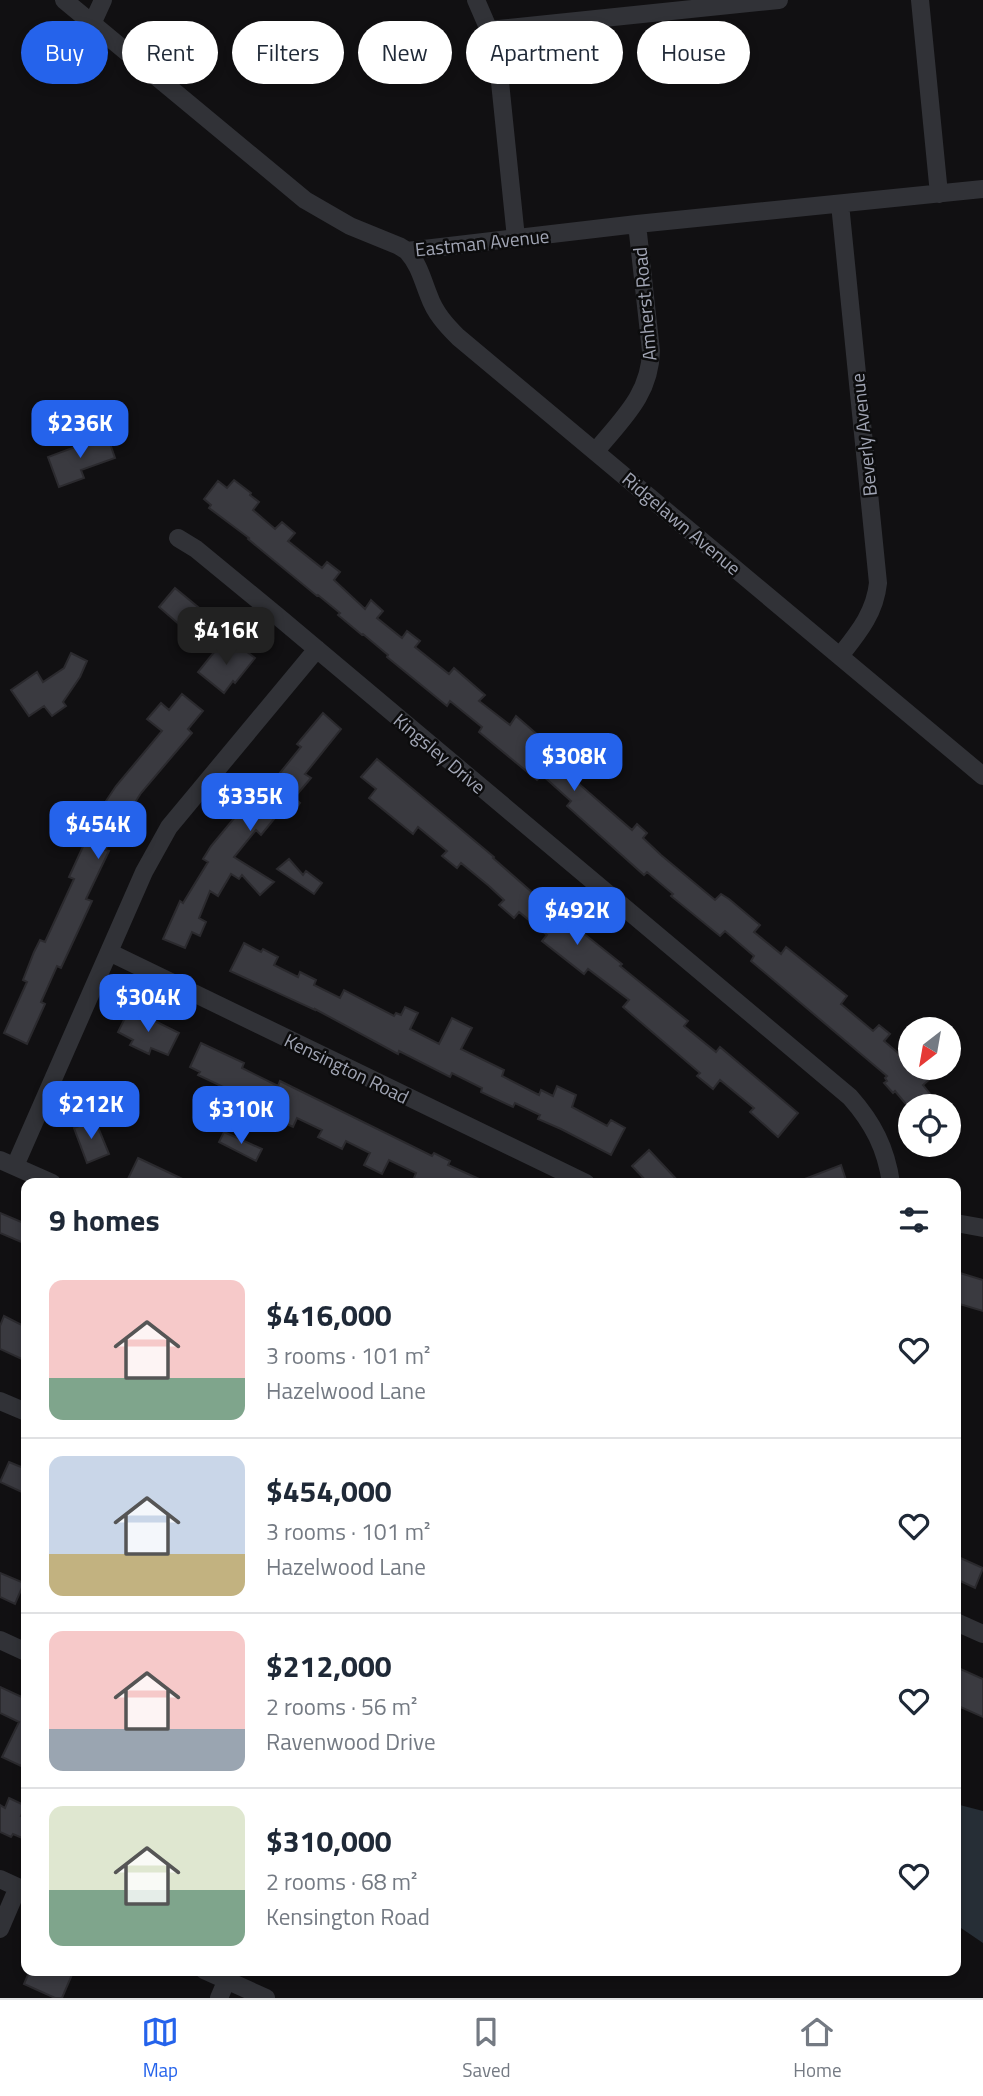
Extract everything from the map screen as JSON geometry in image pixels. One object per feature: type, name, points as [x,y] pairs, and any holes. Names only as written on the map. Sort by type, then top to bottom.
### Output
[{"type":"street","name":"Eastman Avenue","points":[[64,0],[88,21]]},
{"type":"street","points":[[93,21],[103,0]]},
{"type":"street","points":[[476,0],[485,21]]},
{"type":"street","points":[[562,21],[700,4],[779,0]]},
{"type":"street","points":[[920,0],[939,194]]},
{"type":"street","name":"Eastman Avenue","points":[[108,37],[305,200],[350,226],[407,251],[637,224],[983,189]]},
{"type":"street","points":[[500,84],[516,238]]},
{"type":"street","name":"Beverly Avenue","points":[[840,204],[877,583],[876,597],[867,621],[840,656]]},
{"type":"street","name":"Amherst Road","points":[[596,451],[639,398],[650,366],[651,351],[637,224]]},
{"type":"street","name":"Ridgelawn Avenue","points":[[407,251],[416,261],[436,312],[446,325],[983,776]]},
{"type":"street","name":"Kingsley Drive","points":[[178,538],[196,549],[317,649],[850,1097],[877,1133],[890,1178]]},
{"type":"street","points":[[41,1178],[8,1163],[109,952],[144,872],[169,827],[317,649]]},
{"type":"street","name":"Kensington Road","points":[[109,952],[576,1178]]},
{"type":"street","points":[[961,1224],[983,1228]]},
{"type":"street","points":[[0,1401],[21,1410]]},
{"type":"street","points":[[961,1624],[983,1634]]},
{"type":"street","points":[[0,1640],[21,1650]]},
{"type":"street","points":[[0,1879],[21,1889]]},
{"type":"street","points":[[0,1929],[21,1891]]},
{"type":"street","points":[[219,1998],[229,1976]]},
{"type":"street","points":[[231,1976],[266,1998]]},
{"type":"shaded area","points":[[961,1805],[983,1811],[983,1943],[961,1928]]},
{"type":"building","points":[[107,435],[115,458],[81,470],[84,478],[59,487],[48,457]]},
{"type":"building","points":[[234,480],[251,493],[259,502],[253,510],[275,529],[282,522],[295,533],[288,541],[322,568],[327,562],[340,572],[334,580],[365,609],[371,600],[383,611],[377,618],[402,638],[407,631],[420,641],[415,647],[449,674],[454,668],[485,695],[479,701],[510,725],[516,716],[577,770],[571,777],[632,830],[637,824],[647,833],[643,838],[661,855],[715,900],[721,894],[729,899],[760,925],[754,932],[781,954],[786,947],[847,996],[841,1004],[873,1031],[879,1025],[890,1034],[884,1041],[898,1053],[898,1080],[929,1080],[923,1085],[930,1094],[893,1093],[884,1083],[887,1076],[751,961],[754,956],[725,931],[720,936],[671,896],[673,894],[647,872],[644,875],[567,806],[571,801],[542,775],[537,780],[479,732],[482,727],[450,701],[447,706],[338,615],[340,613],[209,508],[211,505],[204,499],[218,481],[227,488]]},
{"type":"building","points":[[175,588],[204,612],[188,632],[159,607]]},
{"type":"building","points":[[238,645],[255,658],[224,693],[198,672],[219,646],[230,655]]},
{"type":"building","points":[[71,653],[87,661],[63,702],[66,706],[52,716],[44,706],[29,716],[11,690],[37,672],[43,682],[64,668]]},
{"type":"building","points":[[182,694],[203,711],[188,729],[192,733],[141,793],[105,850],[109,851],[86,899],[92,901],[61,968],[57,966],[41,1002],[45,1004],[27,1044],[4,1033],[27,982],[23,980],[34,952],[40,940],[45,942],[74,879],[69,877],[92,827],[90,825],[116,786],[162,731],[147,719],[161,703],[169,710]]},
{"type":"building","points":[[323,713],[341,729],[305,774],[311,778],[294,798],[300,803],[291,815],[283,808],[261,835],[256,830],[234,857],[274,882],[260,895],[242,875],[239,879],[231,874],[218,896],[210,891],[199,918],[206,922],[200,936],[192,932],[185,948],[163,939],[180,901],[183,903],[208,862],[203,859],[211,846],[270,775],[275,779],[301,747],[297,744]]},
{"type":"building","points":[[377,759],[688,1021],[684,1026],[716,1052],[720,1047],[798,1113],[778,1137],[750,1112],[754,1108],[720,1080],[713,1089],[697,1076],[700,1073],[623,1007],[629,1000],[588,969],[584,974],[542,941],[547,935],[519,912],[514,918],[499,905],[504,900],[461,863],[457,868],[442,856],[447,851],[418,827],[413,834],[369,798],[376,789],[361,777]]},
{"type":"building","points":[[289,859],[303,875],[306,871],[322,883],[314,894],[277,869]]},
{"type":"building","points":[[244,943],[278,957],[274,965],[298,977],[300,972],[316,980],[314,985],[340,998],[344,990],[394,1016],[396,1013],[401,1015],[405,1007],[418,1013],[410,1029],[439,1044],[452,1018],[472,1028],[461,1049],[504,1070],[502,1076],[539,1095],[541,1090],[553,1096],[557,1086],[576,1095],[572,1107],[607,1126],[611,1120],[625,1128],[611,1155],[538,1119],[540,1115],[515,1103],[513,1107],[481,1092],[482,1088],[452,1073],[450,1077],[399,1051],[398,1054],[315,1009],[230,971]]},
{"type":"building","points":[[129,1010],[179,1033],[168,1055],[151,1048],[149,1054],[130,1045],[133,1040],[118,1032]]},
{"type":"building","points":[[201,1043],[244,1063],[242,1068],[278,1086],[280,1081],[432,1156],[434,1153],[450,1161],[448,1165],[477,1178],[414,1178],[416,1173],[389,1160],[382,1174],[364,1165],[370,1153],[346,1141],[342,1149],[318,1137],[322,1130],[297,1118],[293,1127],[274,1118],[276,1112],[198,1075],[200,1072],[190,1067]]},
{"type":"building","points":[[95,1120],[109,1154],[87,1163],[74,1128]]},
{"type":"building","points":[[224,1132],[262,1149],[256,1161],[219,1142]]},
{"type":"building","points":[[649,1150],[675,1178],[643,1178],[632,1166]]},
{"type":"building","points":[[138,1158],[180,1178],[128,1178]]},
{"type":"building","points":[[841,1165],[845,1178],[807,1178]]},
{"type":"building","points":[[0,1213],[21,1222],[21,1242],[0,1233]]},
{"type":"building","points":[[961,1273],[983,1280],[983,1311],[961,1304]]},
{"type":"building","points":[[4,1316],[21,1324],[21,1359],[0,1349],[0,1326]]},
{"type":"building","points":[[9,1462],[21,1467],[21,1492],[0,1482]]},
{"type":"building","points":[[961,1558],[983,1568],[975,1588],[961,1581]]},
{"type":"building","points":[[0,1573],[21,1582],[21,1590],[15,1604],[0,1597]]},
{"type":"building","points":[[961,1669],[983,1679],[983,1717],[961,1707]]},
{"type":"building","points":[[0,1687],[21,1697],[21,1766],[2,1757],[19,1722],[0,1713]]},
{"type":"building","points":[[9,1798],[21,1804],[21,1838],[0,1832],[0,1805],[5,1808]]},
{"type":"building","points":[[27,1976],[71,1976],[62,1998],[55,1998],[24,1984]]}]
